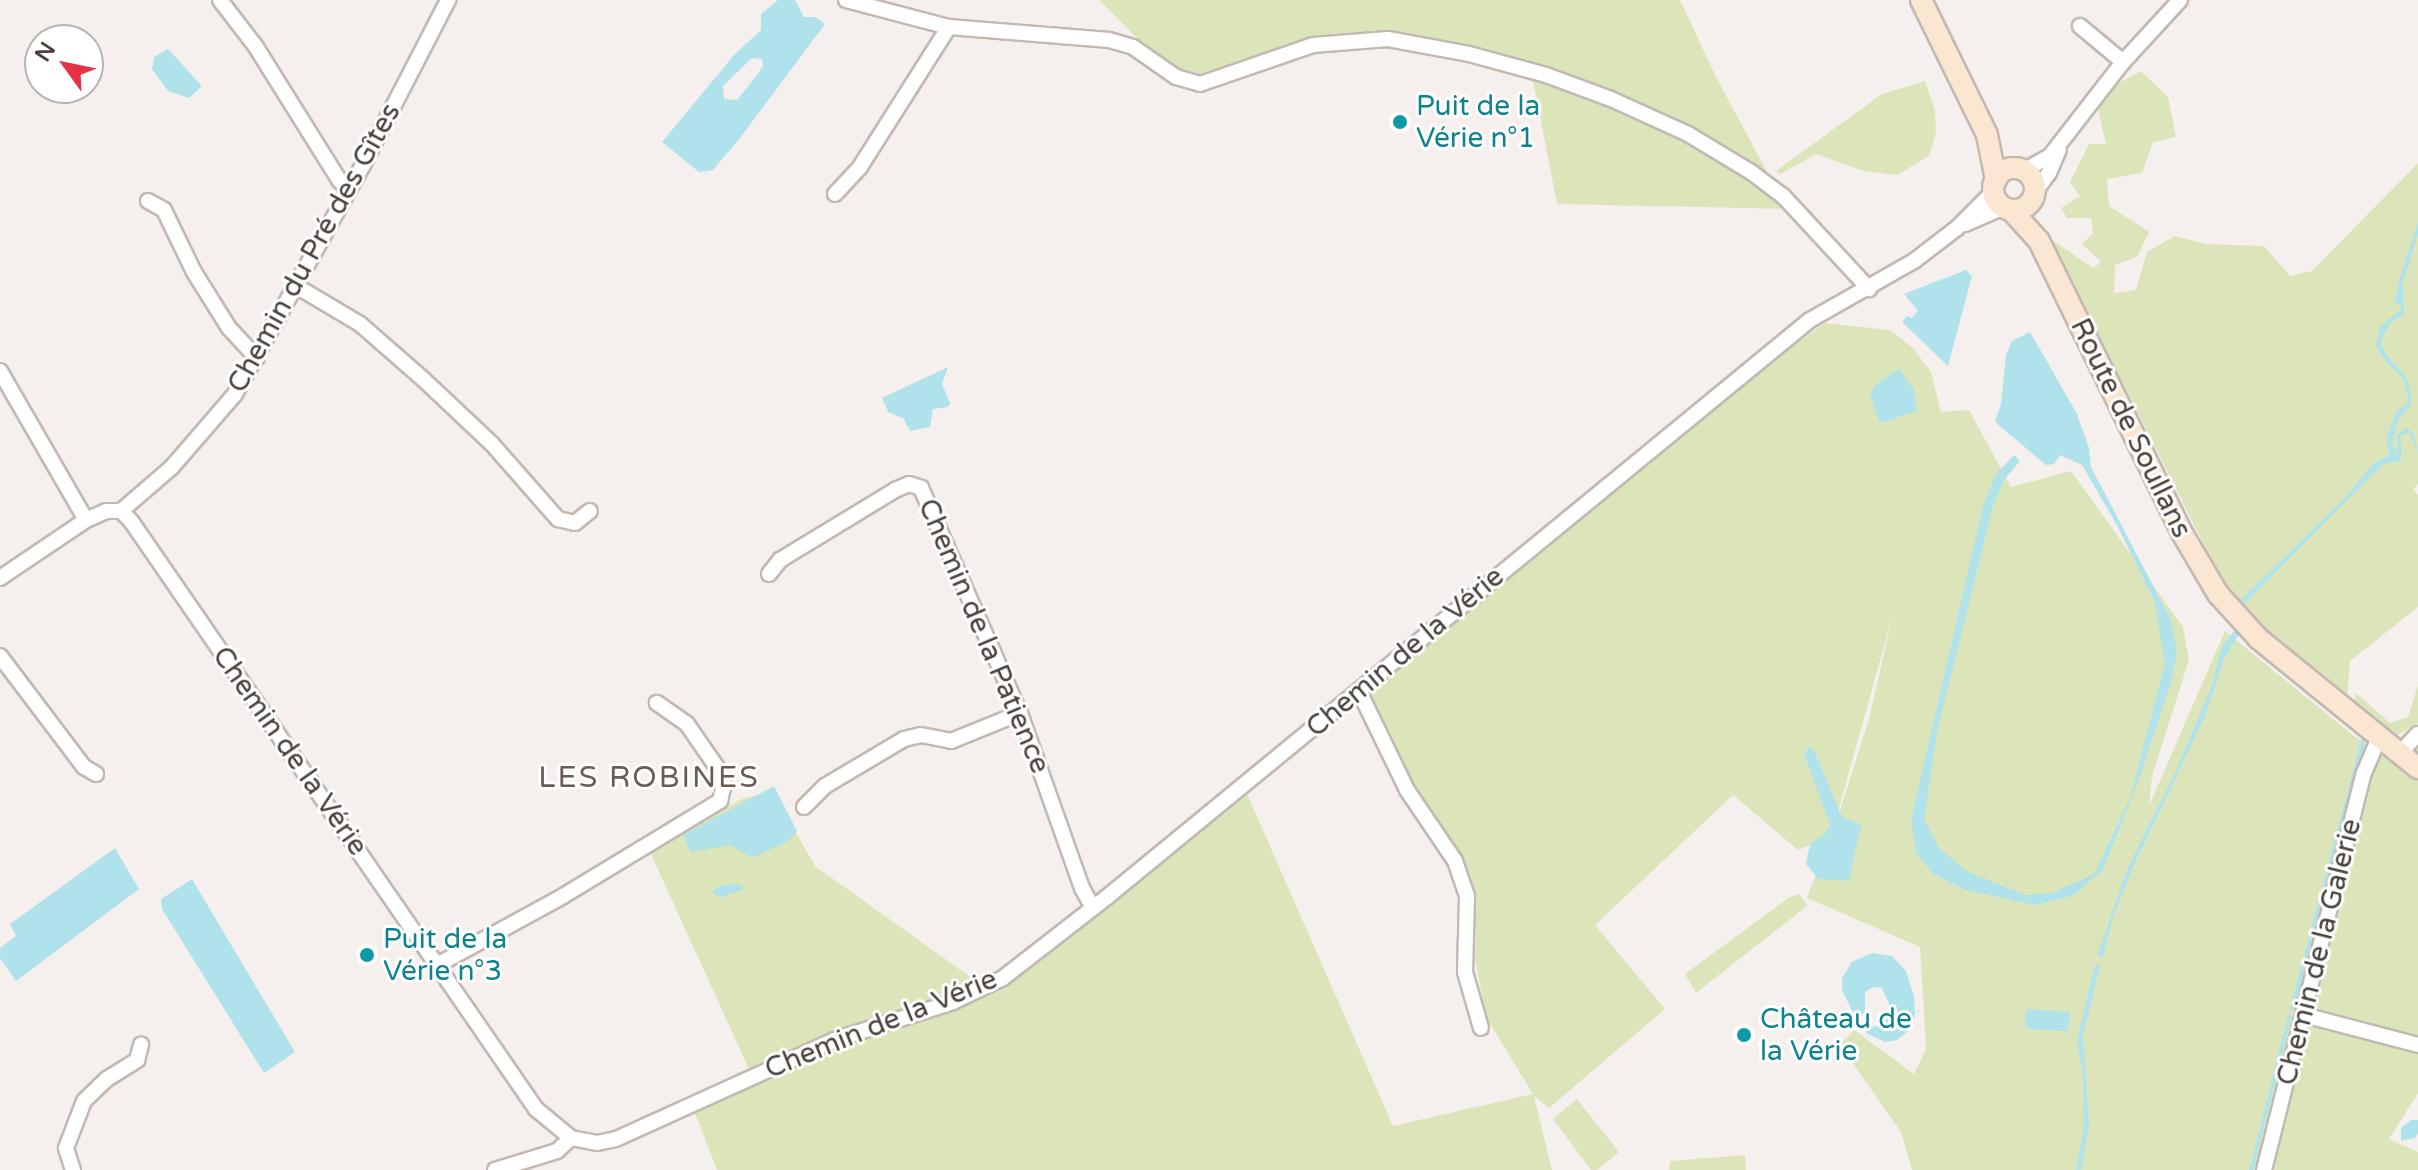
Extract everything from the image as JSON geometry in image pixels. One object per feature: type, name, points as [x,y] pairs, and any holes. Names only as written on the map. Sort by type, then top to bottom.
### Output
[{"type":"main road","points":[[1921,0],[1987,135],[2001,197]]},
{"type":"main road","points":[[1987,135],[2032,179],[2034,195],[2024,207],[2001,197]]},
{"type":"main road","points":[[2001,197],[2006,170],[2020,170]]},
{"type":"main road","name":"Route de Soullans","points":[[2034,195],[2039,241]]},
{"type":"main road","name":"Route de Soullans","points":[[2001,197],[2039,241],[2182,533],[2201,569],[2230,610],[2259,639],[2418,768]]},
{"type":"street","points":[[220,0],[256,47],[339,180],[349,190]]},
{"type":"street","name":"Chemin du Pré des Gîtes","points":[[121,511],[172,467],[204,433],[257,358],[448,0]]},
{"type":"street","points":[[846,0],[949,27],[1109,40],[1133,47],[1176,77],[1200,84],[1313,45],[1388,39],[1546,75],[1611,99],[1688,134],[1751,172],[1783,196],[1869,289]]},
{"type":"street","points":[[2020,170],[2050,156],[2123,62],[2180,0]]},
{"type":"street","points":[[2080,26],[2123,62]]},
{"type":"street","points":[[835,194],[860,167],[949,27]]},
{"type":"street","points":[[2034,195],[2049,173],[2064,139]]},
{"type":"street","name":"Chemin de la Vérie","points":[[121,511],[131,521],[439,964],[536,1109],[571,1138],[597,1143],[616,1139],[834,1040],[953,1002],[1003,978],[1093,908],[1810,320],[1869,289],[2001,197]]},
{"type":"street","points":[[148,201],[164,210],[194,272],[229,328],[257,358]]},
{"type":"street","points":[[296,286],[360,324],[423,379],[492,444],[558,519],[575,523],[590,511]]},
{"type":"street","points":[[0,371],[86,520]]},
{"type":"street","name":"Chemin de la Patience","points":[[769,574],[780,560],[895,490],[916,485],[930,503],[1020,713],[1082,888],[1093,908]]},
{"type":"street","points":[[0,578],[86,520],[106,511],[121,511]]},
{"type":"street","points":[[0,656],[84,767],[96,774]]},
{"type":"street","points":[[1359,691],[1407,790],[1455,861],[1467,896],[1465,972],[1481,1028]]},
{"type":"street","points":[[439,964],[563,896],[720,801],[724,784],[718,769],[687,724],[657,703]]},
{"type":"street","points":[[804,807],[825,786],[904,739],[921,735],[951,741],[1020,713]]},
{"type":"street","points":[[2400,753],[2418,734]]},
{"type":"street","name":"Chemin de la Galerie","points":[[2264,1170],[2364,773],[2379,737]]},
{"type":"street","points":[[2304,1015],[2418,1045]]},
{"type":"street","points":[[73,1170],[66,1148],[84,1101],[107,1079],[137,1060],[141,1045]]},
{"type":"street","points":[[495,1170],[557,1151],[571,1138]]},
{"type":"green space","points":[[1099,0],[1680,0],[1715,75],[1787,209],[1557,204],[1530,65],[1392,36],[1300,41],[1233,75],[1193,80],[1147,48]]},
{"type":"green space","points":[[2141,71],[2168,97],[2176,137],[2153,142],[2142,173],[2107,179],[2109,206],[2149,232],[2137,257],[2115,265],[2114,293],[2136,290],[2147,252],[2175,236],[2206,244],[2264,246],[2290,276],[2312,271],[2418,163],[2418,484],[2413,489],[2418,495],[2418,607],[2350,661],[2347,700],[2247,617],[2220,577],[2051,239],[2093,268],[2101,262],[2082,244],[2093,233],[2091,218],[2067,218],[2061,208],[2080,196],[2070,182],[2089,144],[2106,144],[2098,110],[2112,87]]},
{"type":"green space","points":[[1925,81],[1935,111],[1936,132],[1929,156],[1897,175],[1863,171],[1817,154],[1780,174],[1776,171],[1882,94]]},
{"type":"green space","points":[[1825,323],[1890,330],[1913,348],[1931,372],[1941,412],[1969,410],[2011,487],[2071,471],[2183,627],[2189,660],[2152,776],[2149,806],[2225,631],[2354,736],[2396,763],[2418,748],[2418,1093],[2389,1139],[2418,1152],[2418,1170],[1912,1170],[1901,1132],[1840,1045],[1854,1030],[1914,1074],[1926,1049],[1920,947],[1807,898],[1830,837],[1798,850],[1733,795],[1595,925],[1665,1009],[1549,1108],[1534,1096],[1552,1170],[717,1170],[689,1098],[749,1069],[650,852],[742,799],[772,791],[815,866],[994,994],[1247,794],[1393,1126],[1533,1094],[1486,1017],[1475,959],[1476,904],[1366,693],[1748,378]],"holes":[[[1893,614],[1869,719],[1835,826],[1834,826]]]},
{"type":"green space","points":[[2418,685],[2418,723],[2397,735],[2381,730],[2354,702],[2356,693],[2390,723],[2408,717]]},
{"type":"green space","points":[[1799,894],[1807,906],[1696,993],[1685,974],[1788,898]]},
{"type":"green space","points":[[1577,1099],[1619,1152],[1597,1170],[1591,1170],[1553,1119]]},
{"type":"green space","points":[[1745,1155],[1746,1170],[1669,1170],[1670,1161]]},
{"type":"water","points":[[778,0],[795,0],[804,17],[815,17],[825,24],[713,170],[699,172],[662,142],[734,55],[761,30],[761,14]],"holes":[[[752,58],[762,59],[763,66],[737,100],[724,99],[723,86]]]},
{"type":"water","points":[[168,49],[202,86],[189,98],[168,91],[152,69],[154,57]]},
{"type":"water","points":[[2418,222],[2418,234],[2403,282],[2404,314],[2389,324],[2380,343],[2391,361],[2406,376],[2411,393],[2411,405],[2398,419],[2392,444],[2397,452],[2391,459],[2398,453],[2397,434],[2407,428],[2414,434],[2418,453],[2409,432],[2400,436],[2402,455],[2399,461],[2383,464],[2241,607],[2237,603],[2341,502],[2373,464],[2389,455],[2387,438],[2396,411],[2407,404],[2408,395],[2403,378],[2388,364],[2376,346],[2380,327],[2402,308],[2395,301]]},
{"type":"water","points":[[1966,270],[1972,276],[1948,366],[1902,322],[1918,311],[1904,294]]},
{"type":"water","points":[[2030,332],[2077,414],[2089,448],[2091,467],[2171,620],[2177,652],[2171,682],[2139,779],[2103,870],[2072,896],[2035,905],[1965,890],[1933,874],[1916,853],[1911,820],[1983,506],[1996,474],[2014,455],[2020,461],[2004,480],[1993,506],[1937,732],[1924,819],[1939,848],[1968,872],[2025,895],[2052,893],[2094,874],[2130,798],[2165,664],[2155,603],[2118,527],[2082,465],[2060,455],[2054,464],[2046,465],[1995,422],[2001,404],[2006,355],[2012,341]]},
{"type":"water","points":[[948,367],[942,384],[950,403],[948,407],[933,409],[930,427],[910,431],[903,418],[888,412],[882,398]]},
{"type":"water","points":[[1899,369],[1914,390],[1917,411],[1880,423],[1870,396],[1875,385]]},
{"type":"water","points":[[2226,616],[2365,736],[2363,756],[2294,1010],[2290,1009],[2362,737],[2240,633],[2224,659],[2205,716],[2135,863],[2113,917],[2103,957],[2097,956],[2128,867],[2176,771],[2212,685],[2222,647],[2235,629],[2224,619]]},
{"type":"water","points":[[1808,748],[1813,748],[1842,817],[1861,825],[1849,881],[1818,879],[1806,864],[1810,844],[1826,833],[1830,824],[1804,755]]},
{"type":"water","points":[[774,786],[797,831],[788,841],[752,858],[731,845],[691,852],[683,835]]},
{"type":"water","points":[[115,848],[139,889],[16,981],[0,958],[0,948],[16,936],[10,924]]},
{"type":"water","points":[[192,879],[295,1052],[264,1073],[162,909],[161,899]]},
{"type":"water","points":[[742,885],[743,889],[720,898],[712,892],[717,887]]},
{"type":"water","points":[[1872,953],[1892,956],[1906,971],[1914,997],[1915,1016],[1908,1031],[1897,1040],[1885,1042],[1866,1033],[1867,1027],[1882,1026],[1892,1011],[1882,988],[1873,987],[1865,992],[1865,1013],[1859,1017],[1854,1015],[1842,990],[1842,978],[1852,962]]},
{"type":"water","points":[[2095,964],[2100,966],[2083,1036],[2089,1125],[2081,1170],[2076,1170],[2084,1127],[2083,1074],[2077,1041]]},
{"type":"water","points":[[2026,1009],[2070,1012],[2068,1031],[2029,1029],[2025,1024]]},
{"type":"water","points":[[2288,1015],[2292,1016],[2253,1170],[2249,1170]]},
{"type":"water","points":[[2411,1120],[2418,1120],[2418,1133],[2415,1138],[2401,1141],[2401,1128]]},
{"type":"place","name":"Puit de la Vérie n°1","points":[[1400,122]]},
{"type":"place","name":"Puit de la Vérie n°3","points":[[367,955]]},
{"type":"place","name":"Château de la Vérie","points":[[1744,1035]]},
{"type":"district","name":"LES ROBINES","points":[[649,778]]}]
